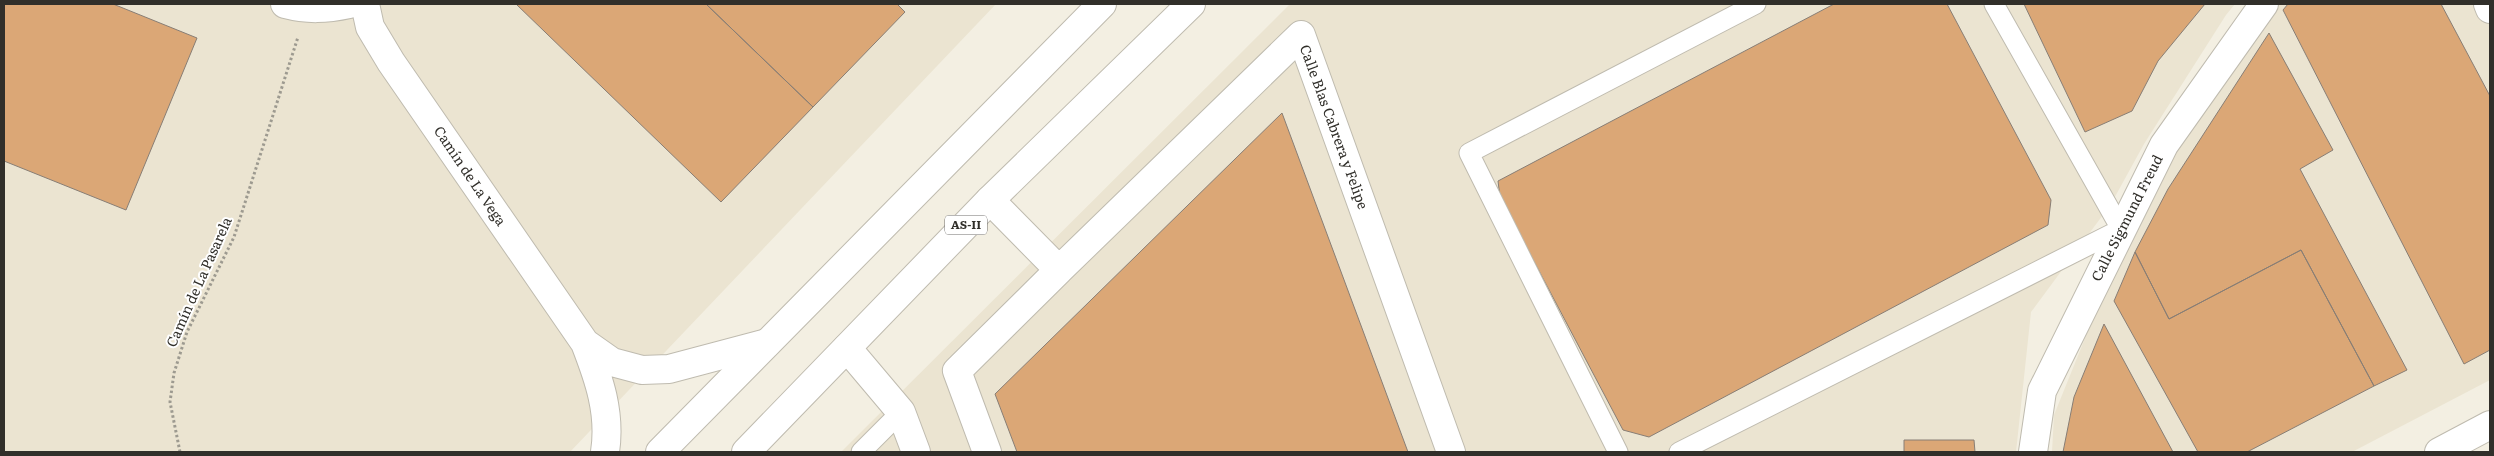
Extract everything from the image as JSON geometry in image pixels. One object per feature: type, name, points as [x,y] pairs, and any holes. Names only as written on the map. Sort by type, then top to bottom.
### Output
[{"type":"main road","points":[[295,6],[330,8],[349,4]]},
{"type":"main road","name":"Camín de La Vega","points":[[365,4],[370,27],[391,62],[584,344],[598,376],[606,409],[608,434],[604,452]]},
{"type":"main road","points":[[660,452],[1102,4]]},
{"type":"main road","name":"AS-II","points":[[746,452],[990,200],[1191,4]]},
{"type":"main road","name":"Calle Sigmund Freud","points":[[2033,452],[2042,391],[2164,145],[2264,4]]},
{"type":"main road","points":[[2488,4],[2490,9]]},
{"type":"main road","name":"Calle Blas Cabrera y Felipe","points":[[987,452],[956,371],[1301,35],[1451,452]]},
{"type":"main road","points":[[990,200],[1059,270]]},
{"type":"main road","name":"Camín de La Vega","points":[[584,344],[612,362],[642,370],[670,368],[767,343]]},
{"type":"main road","points":[[847,348],[901,412],[916,452]]},
{"type":"main road","points":[[2439,452],[2490,425]]},
{"type":"lane","points":[[1618,452],[1469,153],[1756,4]]},
{"type":"lane","points":[[1679,452],[2121,229],[1994,4]]},
{"type":"lane","points":[[861,452],[901,412]]},
{"type":"path","name":"Camín de La Pasarela","points":[[180,452],[170,402],[174,372],[187,332],[234,237],[281,93],[295,6]]},
{"type":"shaded area","points":[[4,4],[996,4],[570,452],[4,452]]},
{"type":"shaded area","points":[[1290,4],[2235,4],[2226,15],[2144,144],[2111,204],[2031,312],[2016,452],[841,452]]},
{"type":"shaded area","points":[[2278,4],[2490,4],[2490,380],[2352,452],[2052,452],[2054,415],[2096,311],[2161,173]]},
{"type":"building","points":[[4,4],[113,4],[197,38],[126,210],[4,161]]},
{"type":"building","points":[[516,4],[706,4],[813,107],[721,202]]},
{"type":"building","points":[[706,4],[897,4],[905,12],[813,107]]},
{"type":"building","points":[[1834,4],[1947,4],[2051,200],[2048,225],[1649,437],[1623,430],[1500,197],[1498,181]]},
{"type":"building","points":[[2024,4],[2205,4],[2158,61],[2132,111],[2085,132]]},
{"type":"building","points":[[2288,4],[2441,4],[2490,96],[2490,350],[2464,364],[2283,10]]},
{"type":"building","points":[[2269,33],[2333,150],[2300,169],[2407,370],[2374,386],[2301,250],[2169,319],[2135,252],[2168,189]]},
{"type":"building","points":[[1282,113],[1408,452],[1017,452],[995,394]]},
{"type":"building","points":[[2301,250],[2374,386],[2247,452],[2198,452],[2114,301],[2135,252],[2169,319]]},
{"type":"building","points":[[2104,324],[2173,452],[2063,452],[2074,397]]},
{"type":"building","points":[[1904,440],[1974,440],[1975,452],[1904,452]]}]
